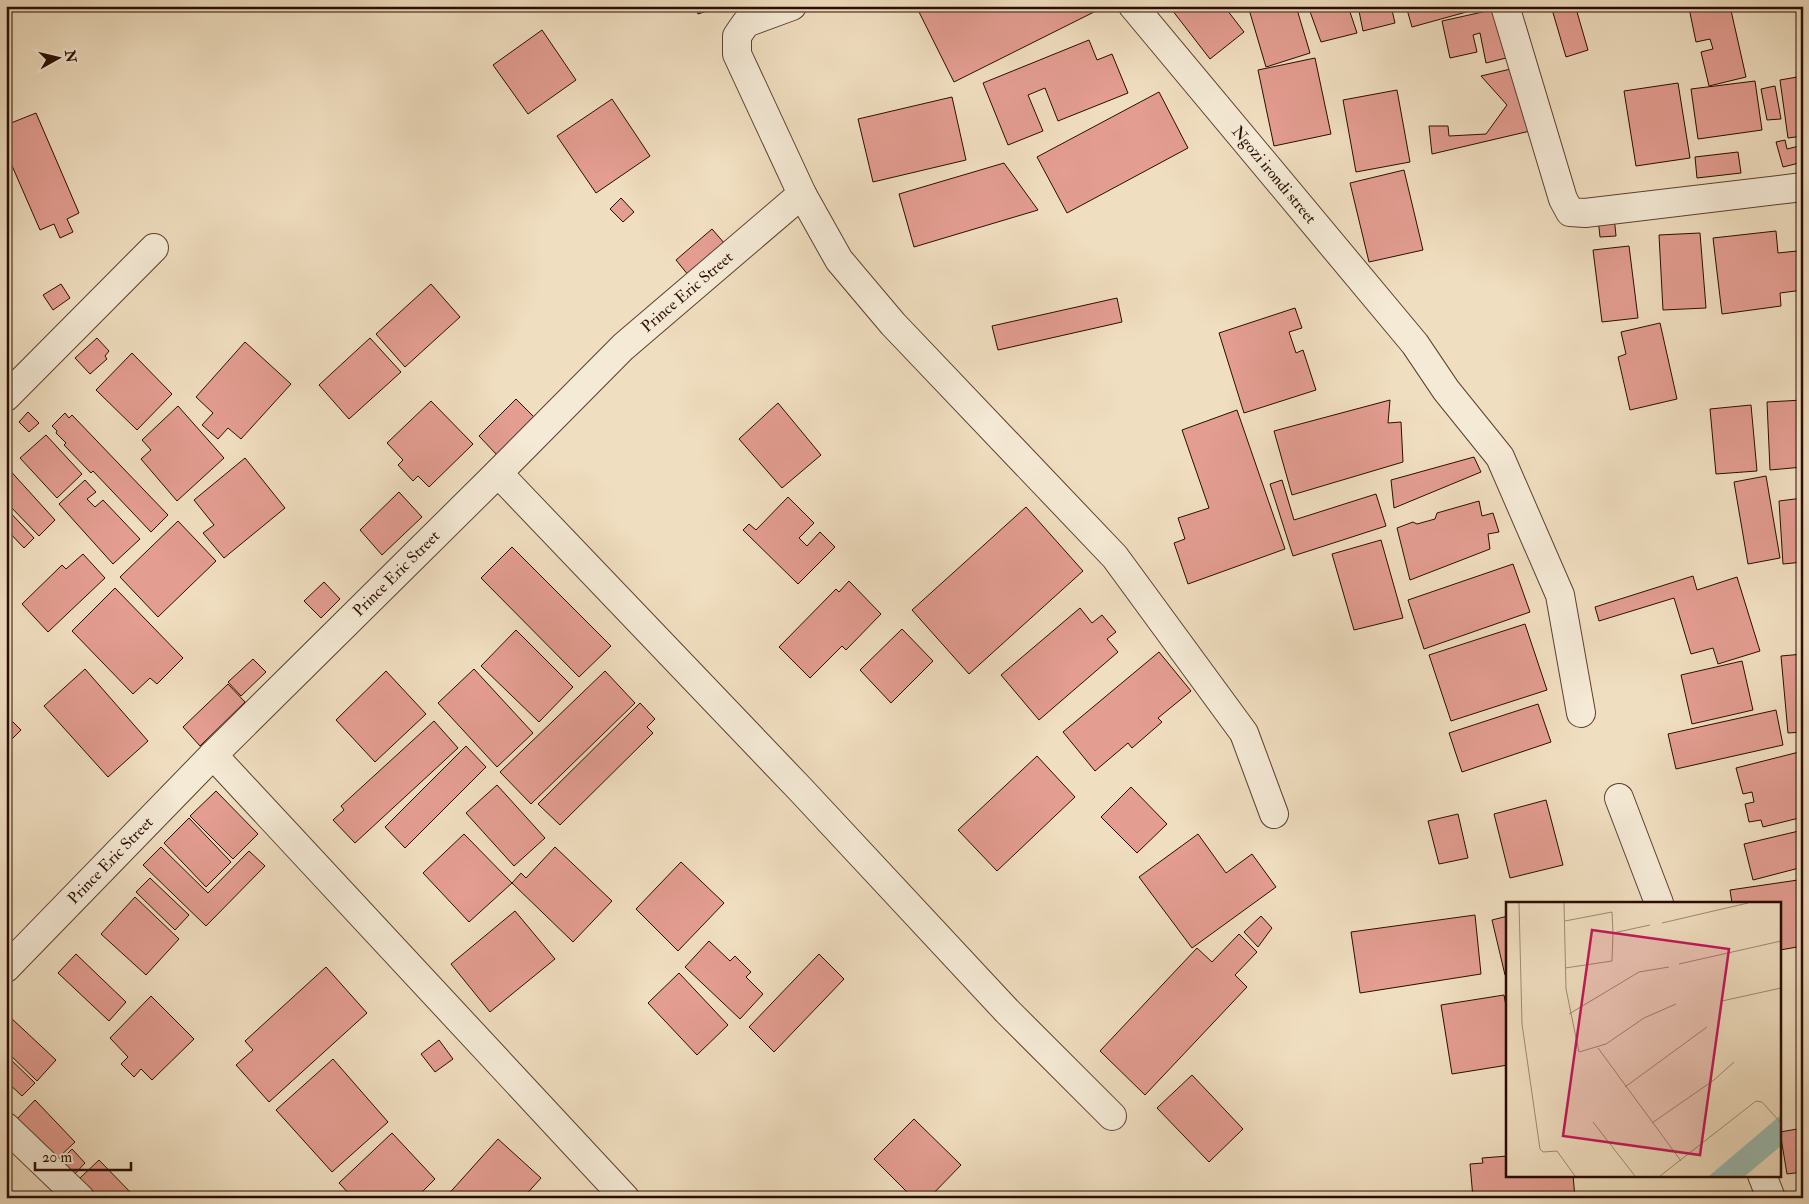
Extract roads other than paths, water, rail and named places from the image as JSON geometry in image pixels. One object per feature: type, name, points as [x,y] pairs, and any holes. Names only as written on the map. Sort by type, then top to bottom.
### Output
[{"type":"street","points":[[792,6],[746,23],[736,36],[737,54],[802,194],[839,260],[893,324],[1115,557],[1244,733],[1274,814]]},
{"type":"street","name":"Ngozi irondi street","points":[[1133,6],[1416,344],[1446,390],[1500,457],[1560,595],[1581,713]]},
{"type":"street","points":[[1505,6],[1563,200],[1570,212],[1586,213],[1803,188]]},
{"type":"street","name":"Prince Eric Street","points":[[6,968],[213,755],[624,347],[802,194]]},
{"type":"street","points":[[6,397],[154,248]]},
{"type":"street","points":[[498,473],[801,790],[1007,1011],[1112,1116]]},
{"type":"street","points":[[213,755],[625,1198]]},
{"type":"street","points":[[1619,798],[1659,902]]},
{"type":"street","points":[[6,1127],[80,1198]]},
{"type":"street","points":[[1762,1176],[1771,1198]]}]
